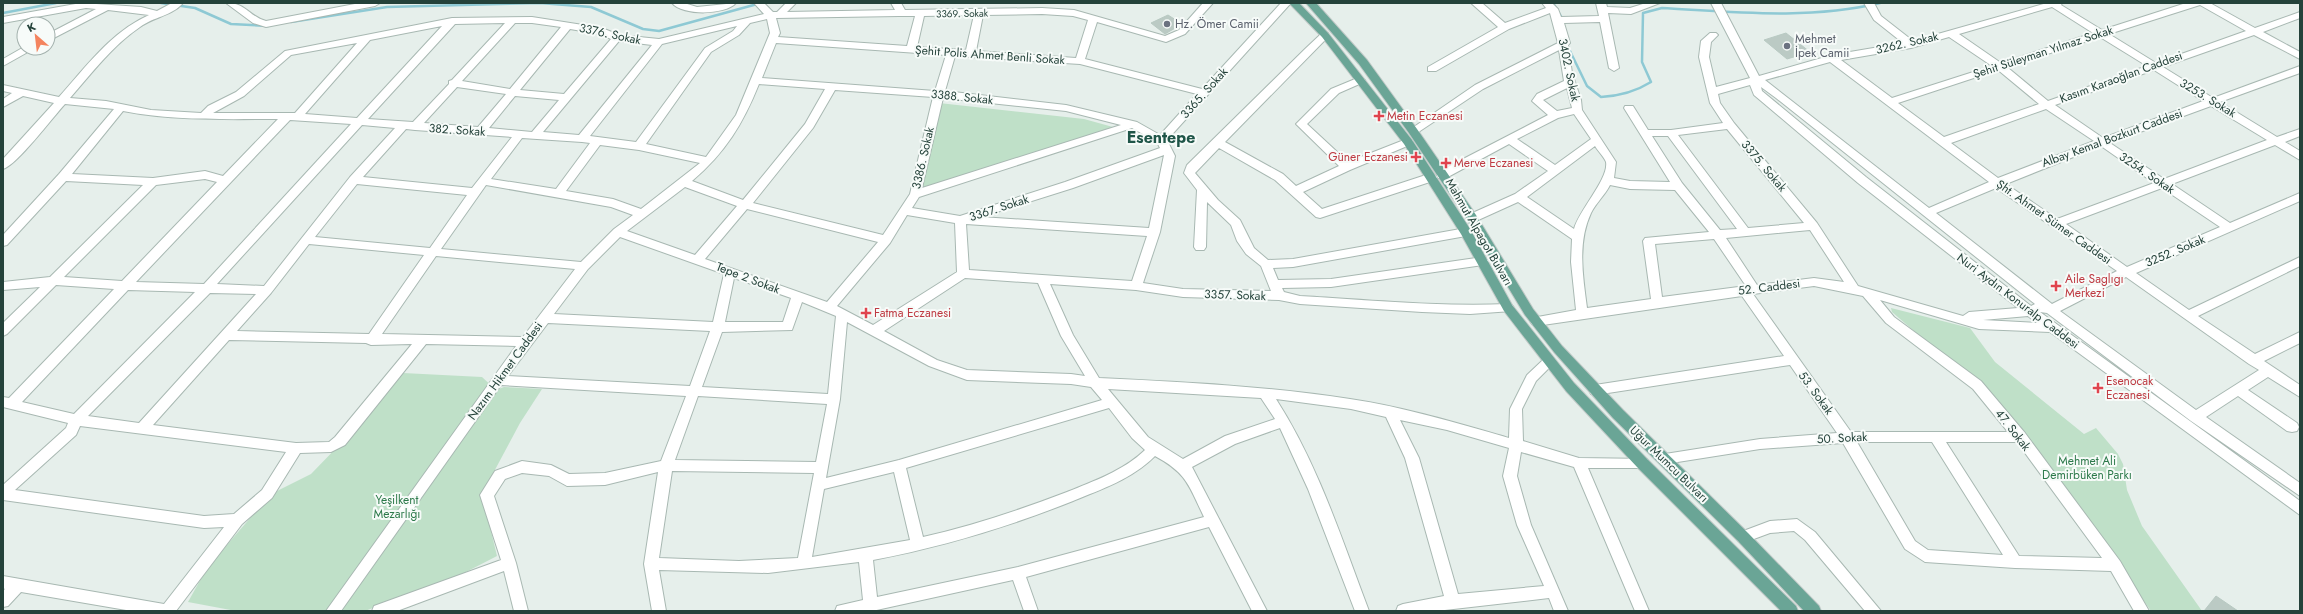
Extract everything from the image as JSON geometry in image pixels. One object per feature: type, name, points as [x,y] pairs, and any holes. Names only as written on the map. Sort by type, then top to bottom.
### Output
[{"type":"main road","name":"Mahmut Alpagot Bulvarı","points":[[1294,3],[1326,35],[1408,142],[1472,218],[1530,313]]},
{"type":"main road","name":"Mahmut Alpagot Bulvarı","points":[[1311,3],[1363,62],[1413,130],[1466,232],[1508,308],[1520,325]]},
{"type":"main road","points":[[1508,308],[1517,302],[1530,313],[1531,325],[1520,325]]},
{"type":"main road","name":"Uğur Mumcu Bulvarı","points":[[1530,313],[1595,390],[1743,536],[1814,611]]},
{"type":"main road","name":"Uğur Mumcu Bulvarı","points":[[1520,325],[1596,415],[1642,463],[1791,611]]},
{"type":"main road","points":[[1642,463],[1665,459]]},
{"type":"street","points":[[231,3],[240,7],[259,24],[266,24],[375,3]]},
{"type":"street","points":[[677,3],[693,10],[707,9],[731,3]]},
{"type":"street","points":[[759,3],[775,15]]},
{"type":"street","points":[[775,15],[791,3]]},
{"type":"street","points":[[896,3],[902,14]]},
{"type":"street","points":[[1074,3],[1074,13]]},
{"type":"street","name":"3369. Sokak","points":[[775,15],[1042,11],[1074,13],[1166,39],[1182,32],[1208,3]]},
{"type":"street","name":"3365. Sokak","points":[[1164,145],[1204,93],[1286,3]]},
{"type":"street","points":[[1476,3],[1504,27]]},
{"type":"street","points":[[1559,20],[1591,20],[1601,11],[1631,11],[1655,3]]},
{"type":"street","name":"Nuri Aydın Konuralp Caddesi","points":[[1716,3],[1755,78],[1780,96],[2051,310],[2196,417],[2300,490]]},
{"type":"street","points":[[1869,3],[1877,18],[1911,45]]},
{"type":"street","name":"Şehit Süleyman Yılmaz Sokak","points":[[1890,102],[2196,3]]},
{"type":"street","points":[[2203,3],[2300,56]]},
{"type":"street","name":"3253. Sokak","points":[[2055,4],[2300,156]]},
{"type":"street","name":"3262. Sokak","points":[[1712,92],[1755,78],[1832,58],[1911,45],[2055,4]]},
{"type":"street","points":[[3,20],[79,6],[106,6],[141,10],[156,14]]},
{"type":"street","points":[[56,34],[106,6]]},
{"type":"street","points":[[3,165],[17,152],[106,50],[137,24],[175,6]]},
{"type":"street","points":[[1432,69],[1504,27],[1550,6]]},
{"type":"street","name":"3402. Sokak","points":[[1550,6],[1559,20],[1565,43],[1569,83],[1578,100],[1577,110],[1611,162],[1609,181]]},
{"type":"street","points":[[1601,11],[1614,68]]},
{"type":"street","points":[[970,54],[979,13]]},
{"type":"street","points":[[911,50],[920,14]]},
{"type":"street","points":[[772,40],[775,33],[775,15]]},
{"type":"street","name":"3376. Sokak","points":[[203,116],[212,108],[240,94],[288,53],[452,21],[532,20],[602,31],[617,38],[659,42],[775,15]]},
{"type":"street","name":"Kasım Karaoğlan Caddesi","points":[[1942,142],[2154,65],[2300,15]]},
{"type":"street","points":[[1080,61],[1093,19]]},
{"type":"street","points":[[3,493],[71,431],[76,420],[206,289],[362,121],[452,21]]},
{"type":"street","points":[[415,127],[453,83],[512,21]]},
{"type":"street","points":[[639,146],[708,50],[743,27],[747,21]]},
{"type":"street","points":[[480,132],[567,26]]},
{"type":"street","name":"3254. Sokak","points":[[1950,33],[1999,66],[2046,104],[2229,228]]},
{"type":"street","points":[[1279,296],[1266,264],[1250,251],[1243,242],[1236,223],[1202,190],[1189,173],[1191,168],[1219,144],[1294,63],[1326,35]]},
{"type":"street","name":"3375. Sokak","points":[[1714,35],[1706,41],[1704,57],[1712,92],[1716,102],[1730,125],[1813,226],[1854,289]]},
{"type":"street","points":[[8,403],[127,286],[226,181],[292,116],[367,38]]},
{"type":"street","points":[[535,136],[617,38]]},
{"type":"street","name":"Şehit Polis Ahmet Benli Sokak","points":[[772,40],[1080,61],[1204,93]]},
{"type":"street","name":"Nazım Hikmet Caddesi","points":[[334,611],[498,380],[584,266],[618,232],[709,161],[741,116],[772,40]]},
{"type":"street","points":[[582,139],[659,42]]},
{"type":"street","points":[[1413,130],[1478,87],[1565,43]]},
{"type":"street","name":"3386. Sokak","points":[[829,307],[886,240],[915,194],[939,94],[951,53]]},
{"type":"street","points":[[3,62],[16,55]]},
{"type":"street","name":"Şht. Ahmet Sümer Caddesi","points":[[1832,58],[1996,182],[2058,223],[2126,272],[2190,315],[2267,371],[2300,392]]},
{"type":"street","name":"Albay Kemal Bozkurt Caddesi","points":[[1926,212],[1996,182],[2100,141],[2213,102],[2300,69]]},
{"type":"street","name":"Nuri Aydın Konuralp Caddesi","points":[[1755,78],[1755,90],[1767,102],[1905,214],[2051,327],[2300,509]]},
{"type":"street","points":[[1346,167],[1301,124],[1335,91],[1360,80]]},
{"type":"street","name":"3388. Sokak","points":[[756,81],[939,94],[1066,108],[1133,124],[1164,145]]},
{"type":"street","points":[[453,83],[512,92],[568,98]]},
{"type":"street","points":[[1555,115],[1538,101],[1541,96],[1569,83]]},
{"type":"street","points":[[698,259],[745,205],[809,126],[832,86]]},
{"type":"street","name":"382. Sokak","points":[[3,88],[20,93],[62,101],[106,104],[152,113],[203,116],[292,116],[362,121],[415,127],[582,139],[639,146],[709,161]]},
{"type":"street","points":[[3,104],[20,93]]},
{"type":"street","points":[[3,242],[63,177],[121,107]]},
{"type":"street","name":"53. Sokak","points":[[1629,108],[1678,186],[1717,234],[1748,289],[1792,360],[1847,437],[1910,545],[1925,556],[2015,562]]},
{"type":"street","points":[[1219,144],[1279,177],[1320,214],[1437,176],[1511,140],[1555,115],[1577,110]]},
{"type":"street","points":[[915,194],[1133,124]]},
{"type":"street","points":[[1644,133],[1671,133],[1730,125]]},
{"type":"street","points":[[143,428],[267,290],[305,240],[354,180],[403,126]]},
{"type":"street","points":[[2058,223],[2300,132]]},
{"type":"street","points":[[1671,133],[1745,232]]},
{"type":"street","points":[[371,340],[475,192],[519,135]]},
{"type":"street","points":[[1511,140],[1556,171]]},
{"type":"street","points":[[1472,218],[1519,197],[1597,140]]},
{"type":"street","points":[[558,194],[597,141]]},
{"type":"street","points":[[1296,191],[1346,167],[1408,142]]},
{"type":"street","points":[[1136,286],[1154,232],[1170,156],[1164,145]]},
{"type":"street","name":"3367. Sokak","points":[[962,274],[960,220],[1069,185],[1164,145]]},
{"type":"street","points":[[63,177],[153,182],[205,175],[226,181]]},
{"type":"street","points":[[354,180],[475,192]]},
{"type":"street","points":[[484,181],[613,203],[643,214]]},
{"type":"street","points":[[1582,313],[1576,236],[1586,213],[1609,181],[1630,185],[1678,186]]},
{"type":"street","points":[[3,331],[153,182]]},
{"type":"street","points":[[684,182],[745,205],[886,240]]},
{"type":"street","points":[[1200,248],[1202,190]]},
{"type":"street","name":"3252. Sokak","points":[[2051,310],[2126,272],[2300,196]]},
{"type":"street","points":[[1519,197],[1576,236]]},
{"type":"street","points":[[1905,214],[1906,209],[1910,207],[1926,212],[1928,222],[1918,223]]},
{"type":"street","points":[[905,211],[960,220],[1154,232]]},
{"type":"street","points":[[1657,302],[1649,241],[1813,226]]},
{"type":"street","name":"Tepe 2 Sokak","points":[[618,232],[698,259],[797,297],[829,307],[933,363],[967,375],[1071,379],[1095,384],[1206,388],[1265,393],[1351,404],[1391,414],[1447,425],[1579,463],[1642,463]]},
{"type":"street","points":[[1266,264],[1293,263],[1466,232]]},
{"type":"street","points":[[305,240],[584,266]]},
{"type":"street","points":[[1274,284],[1331,283],[1483,261]]},
{"type":"street","points":[[2190,315],[2300,261]]},
{"type":"street","points":[[659,611],[651,564],[666,465],[696,392],[718,327],[730,271]]},
{"type":"street","points":[[874,331],[962,274]]},
{"type":"street","name":"3357. Sokak","points":[[962,274],[1136,286],[1183,293],[1279,296],[1300,300],[1422,308],[1470,310],[1508,308]]},
{"type":"street","points":[[1042,279],[1067,336],[1095,384],[1112,402],[1142,440],[1153,450],[1183,466],[1214,520],[1260,611]]},
{"type":"street","points":[[3,286],[55,281],[127,286],[267,290]]},
{"type":"street","name":"52. Caddesi","points":[[1530,313],[1582,313],[1748,289],[1814,282],[1839,285],[1869,295],[1987,326],[2057,328],[2067,321]]},
{"type":"street","name":"47. Sokak","points":[[1869,295],[1890,320],[1977,385],[2020,437],[2115,565],[2142,611]]},
{"type":"street","points":[[544,318],[718,327],[788,326],[797,297]]},
{"type":"street","name":"52. Caddesi","points":[[1952,317],[1980,317],[2030,311],[2040,307],[2051,310]]},
{"type":"street","points":[[804,564],[834,399],[842,314]]},
{"type":"street","points":[[226,336],[526,342]]},
{"type":"street","points":[[2253,361],[2300,337]]},
{"type":"street","points":[[8,403],[76,420],[296,448],[331,446],[340,441],[422,340]]},
{"type":"street","points":[[1595,390],[1792,360]]},
{"type":"street","points":[[1549,361],[1531,378],[1516,409],[1516,446],[1510,476],[1524,526],[1554,591],[1561,611]]},
{"type":"street","points":[[2196,417],[2267,371]]},
{"type":"street","points":[[498,380],[834,399]]},
{"type":"street","points":[[2239,390],[2292,427]]},
{"type":"street","points":[[1265,393],[1283,421],[1315,489],[1362,611]]},
{"type":"street","points":[[819,485],[900,465],[1112,402]]},
{"type":"street","points":[[1391,414],[1412,458],[1452,601]]},
{"type":"street","points":[[1183,466],[1230,440],[1283,421]]},
{"type":"street","name":"50. Sokak","points":[[1665,459],[1760,444],[1847,437],[2020,437]]},
{"type":"street","points":[[1936,437],[2015,562],[2115,565]]},
{"type":"street","points":[[3,582],[168,611],[238,520],[267,494],[296,448]]},
{"type":"street","points":[[651,564],[767,567],[804,564],[865,555],[918,544],[1041,509],[1100,484],[1143,461],[1153,450]]},
{"type":"street","points":[[1579,463],[1642,611]]},
{"type":"street","points":[[521,611],[509,563],[487,495],[500,475],[522,467],[551,470],[567,480],[605,479],[666,465],[822,468]]},
{"type":"street","points":[[900,465],[918,544]]},
{"type":"street","points":[[3,493],[204,522],[238,520]]},
{"type":"street","points":[[842,611],[1018,573],[1214,520]]},
{"type":"street","points":[[1743,536],[1770,527],[1797,525],[1810,536],[1874,611]]},
{"type":"street","points":[[865,555],[871,604]]},
{"type":"street","points":[[379,611],[509,563]]},
{"type":"street","points":[[1018,573],[1031,611]]},
{"type":"street","points":[[3,601],[18,585]]},
{"type":"street","points":[[1403,611],[1452,601],[1554,591]]},
{"type":"green space","points":[[939,103],[1084,119],[1113,127],[921,190]]},
{"type":"green space","name":"Mehmet Ali Demirbüken Parkı","points":[[1891,308],[1970,328],[1995,362],[2084,434],[2096,428],[2118,454],[2123,464],[2127,490],[2142,526],[2202,611],[2151,611],[2091,526],[1972,381],[1892,312]]},
{"type":"green space","name":"Yeşilkent Mezarlığı","points":[[403,373],[482,377],[496,390],[504,387],[542,389],[520,423],[482,494],[497,556],[464,573],[365,611],[236,611],[188,602],[207,568],[271,494],[311,474],[343,441]]},
{"type":"building","name":"Hz. Ömer Camii","points":[[1168,15],[1182,24],[1165,34],[1151,23]]},
{"type":"building","name":"Mehmet İpek Camii","points":[[1786,33],[1810,52],[1787,59],[1764,40]]},
{"type":"building","points":[[2216,596],[2238,611],[2204,611]]},
{"type":"waterway","points":[[3,13],[56,3]]},
{"type":"waterway","points":[[161,3],[195,8],[231,24],[268,26]]},
{"type":"waterway","points":[[291,22],[387,7],[540,3],[591,7],[643,29],[659,31],[761,3]]},
{"type":"waterway","points":[[1553,3],[1563,20]]},
{"type":"waterway","points":[[1568,47],[1587,86],[1601,97],[1615,96],[1633,91],[1651,82],[1642,62],[1643,13],[1662,8],[1744,13],[1826,12],[1880,3]]},
{"type":"place","name":"Hz. Ömer Camii","points":[[1167,24]]},
{"type":"place","name":"Mehmet İpek Camii","points":[[1787,46]]},
{"type":"place","name":"Metin Eczanesi","points":[[1379,116]]},
{"type":"place","name":"Güner Eczanesi","points":[[1416,157]]},
{"type":"place","name":"Merve Eczanesi","points":[[1446,163]]},
{"type":"place","name":"Aile Saglıgı Merkezi","points":[[2056,286]]},
{"type":"place","name":"Fatma Eczanesi","points":[[866,313]]},
{"type":"place","name":"Esenocak Eczanesi","points":[[2098,388]]},
{"type":"district","name":"Esentepe","points":[[1161,137]]}]
